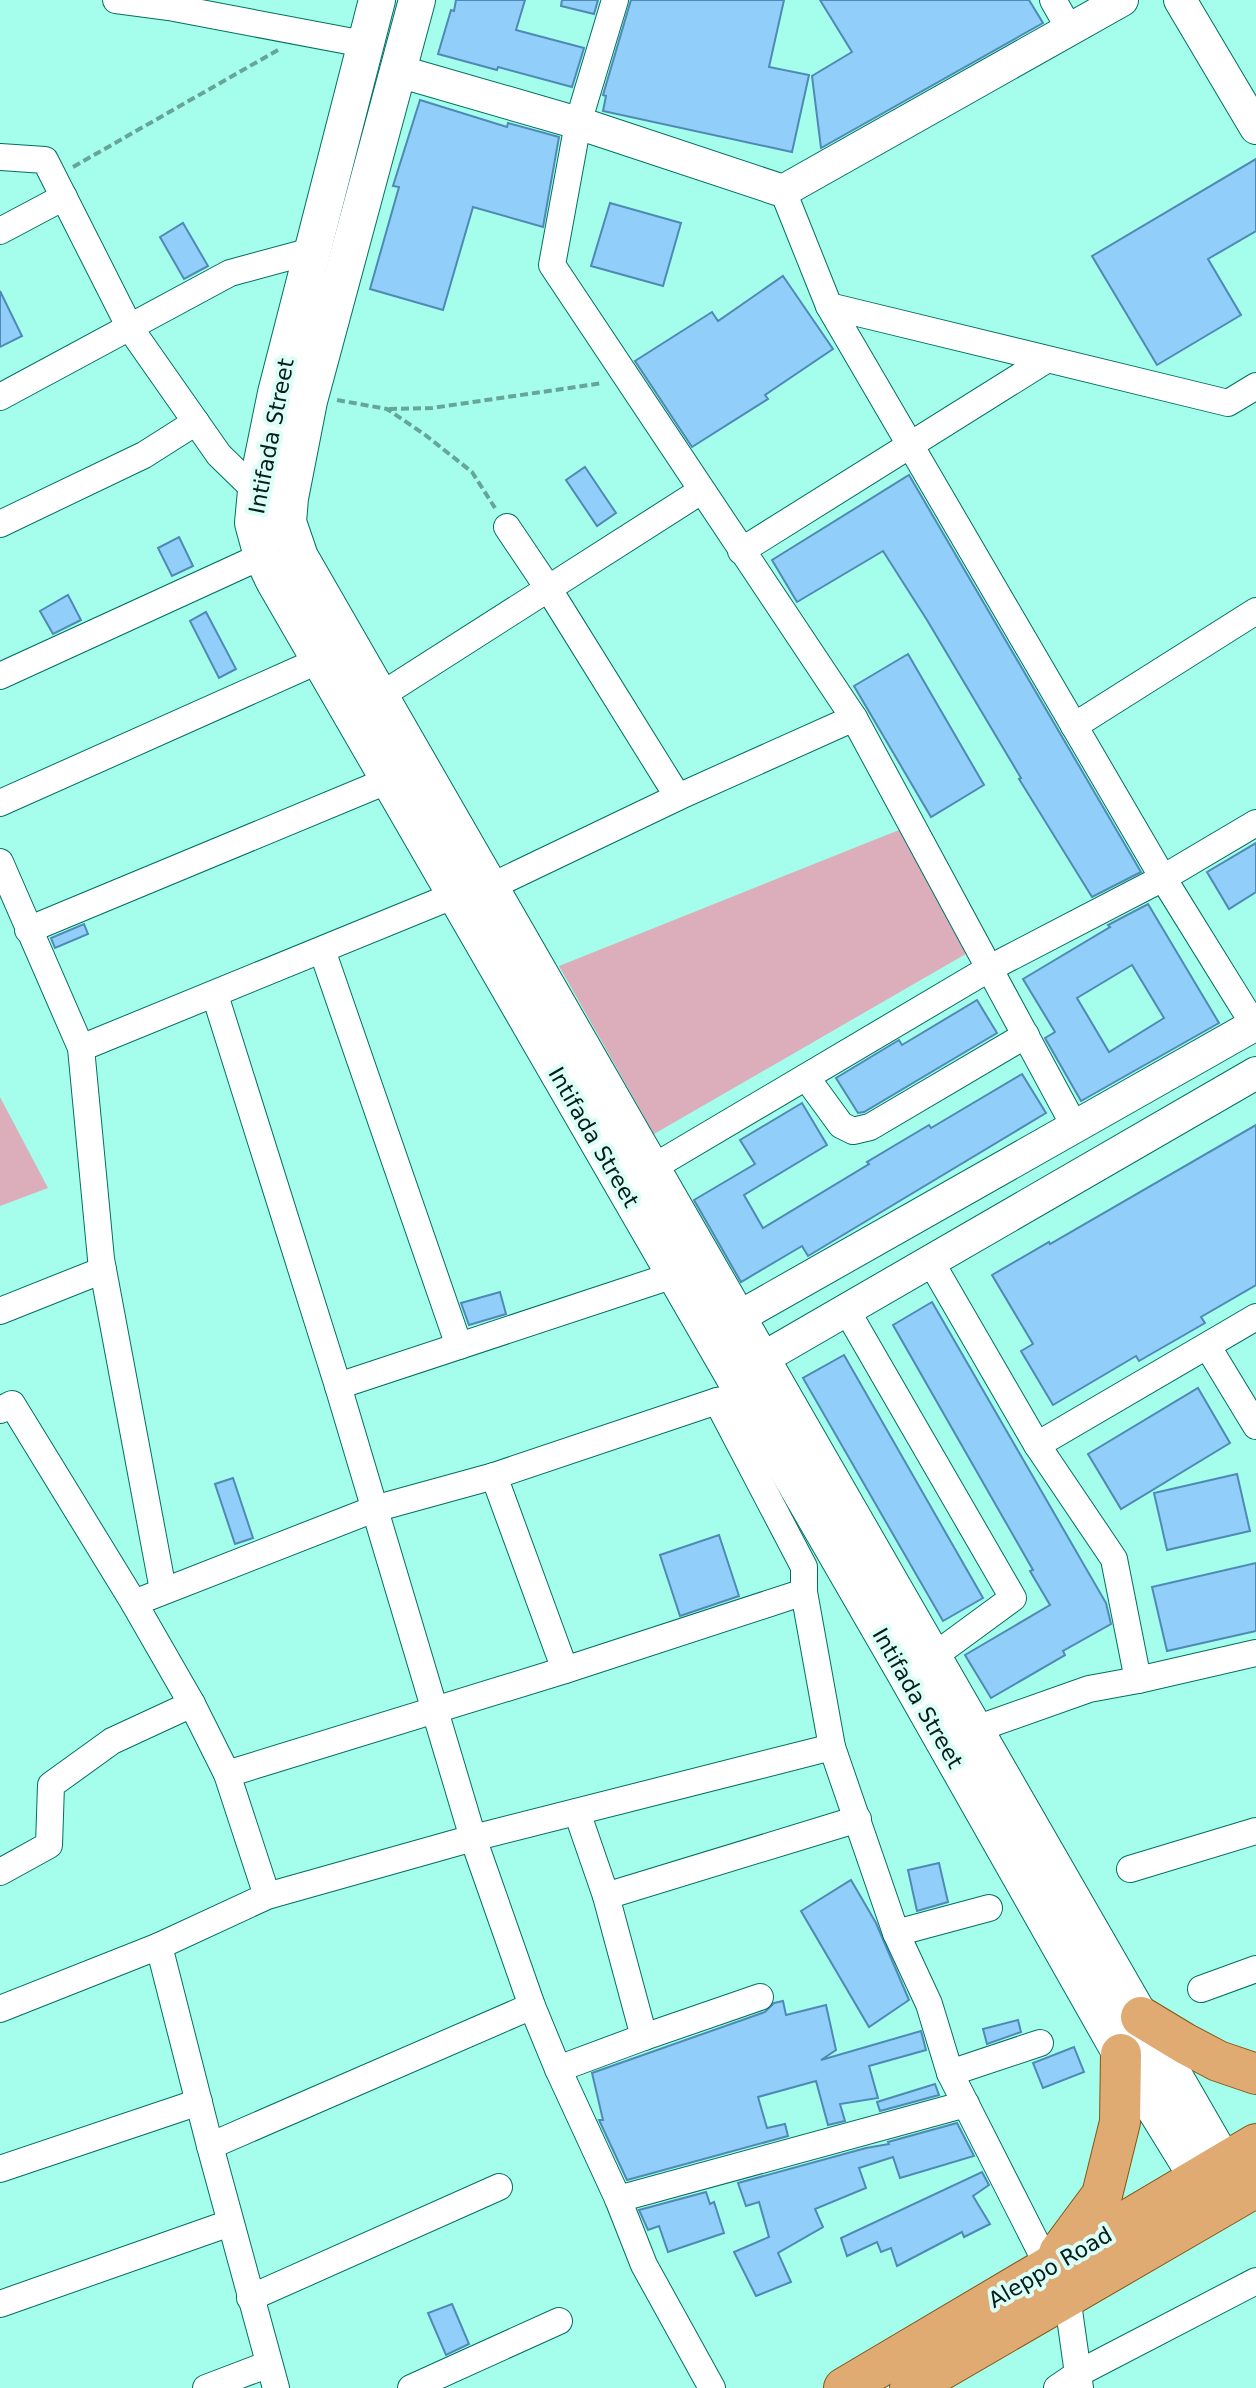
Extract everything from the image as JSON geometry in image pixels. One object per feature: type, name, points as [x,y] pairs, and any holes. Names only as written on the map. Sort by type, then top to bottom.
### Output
[{"type":"main road","name":"Intifada Street","points":[[377,0],[276,393],[273,494],[288,522],[280,567],[320,660],[674,1275],[723,1326]]},
{"type":"main road","name":"Intifada Street","points":[[273,494],[311,396],[417,0]]},
{"type":"main road","name":"Intifada Street","points":[[280,567],[380,696],[652,1168],[723,1326],[739,1383],[1121,2054],[1233,2180]]},
{"type":"main road","name":"Intifada Street","points":[[739,1383],[934,1656],[1233,2180]]},
{"type":"main road","points":[[1141,2017],[1218,2061],[1256,2074]]},
{"type":"main road","points":[[1058,2282],[1102,2195],[1120,2122],[1121,2054]]},
{"type":"main road","name":"Aleppo Road","points":[[844,2388],[1058,2282],[1233,2180]]},
{"type":"main road","name":"Aleppo Road","points":[[910,2388],[1058,2282]]},
{"type":"street","points":[[116,0],[364,44]]},
{"type":"street","points":[[615,0],[578,123],[552,265],[854,718],[1075,1127]]},
{"type":"street","points":[[1053,0],[1070,30]]},
{"type":"street","points":[[398,71],[578,123],[783,191],[1122,0]]},
{"type":"street","points":[[1180,0],[1256,128]]},
{"type":"street","points":[[0,157],[45,160],[130,328],[219,455],[273,494]]},
{"type":"street","points":[[0,231],[59,188]]},
{"type":"street","points":[[723,1326],[1255,1026],[1163,878],[829,306],[783,191]]},
{"type":"street","points":[[0,397],[230,273],[315,250]]},
{"type":"street","points":[[829,306],[1228,403],[1256,386]]},
{"type":"street","points":[[741,551],[1046,360]]},
{"type":"street","points":[[0,524],[144,455],[196,422]]},
{"type":"street","points":[[380,696],[701,491]]},
{"type":"street","points":[[507,527],[678,797]]},
{"type":"street","points":[[0,676],[280,567]]},
{"type":"street","points":[[1074,726],[1256,611]]},
{"type":"street","points":[[0,803],[320,660]]},
{"type":"street","points":[[490,887],[678,797],[854,718]]},
{"type":"street","points":[[28,930],[389,780]]},
{"type":"street","points":[[652,1168],[990,968],[1163,878],[1256,823]]},
{"type":"street","points":[[0,862],[81,1048],[103,1270],[163,1590]]},
{"type":"street","points":[[81,1048],[455,895]]},
{"type":"street","points":[[322,950],[459,1346]]},
{"type":"street","points":[[215,995],[338,1386],[473,1838],[532,2006],[644,2265],[712,2388]]},
{"type":"street","points":[[806,1077],[841,1125],[853,1131],[870,1127],[1026,1035]]},
{"type":"street","points":[[134,1603],[374,1509],[494,1476],[739,1383],[847,1311],[1256,1073]]},
{"type":"street","points":[[931,1262],[1037,1445],[1114,1559],[1138,1680]]},
{"type":"street","points":[[0,1311],[103,1270]]},
{"type":"street","points":[[338,1386],[674,1275]]},
{"type":"street","points":[[847,1311],[1013,1598],[934,1656]]},
{"type":"street","points":[[1037,1445],[1256,1317]]},
{"type":"street","points":[[1208,1347],[1256,1426]]},
{"type":"street","points":[[739,1383],[804,1567],[804,1592],[832,1747],[896,1933],[929,2004],[950,2073],[1058,2282],[1080,2380]]},
{"type":"street","points":[[0,1410],[12,1404],[192,1704],[227,1774],[267,1896]]},
{"type":"street","points":[[494,1476],[565,1670]]},
{"type":"street","points":[[227,1774],[565,1670],[804,1592]]},
{"type":"street","points":[[976,1729],[1089,1689],[1256,1653]]},
{"type":"street","points":[[0,1872],[49,1845],[51,1785],[112,1741],[192,1704]]},
{"type":"street","points":[[0,2009],[159,1946],[267,1896],[473,1838],[832,1747]]},
{"type":"street","points":[[577,1812],[606,1896],[644,2037]]},
{"type":"street","points":[[606,1896],[858,1819]]},
{"type":"street","points":[[1130,1869],[1256,1831]]},
{"type":"street","points":[[896,1933],[989,1908]]},
{"type":"street","points":[[159,1946],[273,2376],[206,2388]]},
{"type":"street","points":[[1201,1989],[1256,1969]]},
{"type":"street","points":[[558,2069],[760,1997]]},
{"type":"street","points":[[210,2146],[532,2006]]},
{"type":"street","points":[[950,2073],[1040,2043]]},
{"type":"street","points":[[0,2169],[199,2102]]},
{"type":"street","points":[[618,2199],[966,2104]]},
{"type":"street","points":[[250,2298],[499,2187]]},
{"type":"street","points":[[0,2304],[230,2223]]},
{"type":"street","points":[[1057,2388],[1080,2380],[1256,2281]]},
{"type":"street","points":[[411,2388],[559,2321]]},
{"type":"path","points":[[59,188],[308,34]]},
{"type":"path","points":[[311,396],[387,409],[432,408],[627,379]]},
{"type":"path","points":[[387,409],[472,472],[507,527]]},
{"type":"shaded area","points":[[904,828],[971,951],[654,1134],[559,966]]},
{"type":"shaded area","points":[[0,1097],[48,1188],[0,1206]]},
{"type":"building","points":[[456,0],[525,0],[516,30],[584,48],[572,87],[438,54]]},
{"type":"building","points":[[562,0],[598,0],[594,14],[561,6]]},
{"type":"building","points":[[631,0],[784,0],[769,67],[809,75],[792,152],[603,111],[606,96],[603,95]]},
{"type":"building","points":[[820,0],[1029,0],[1043,23],[821,148],[812,76],[852,52]]},
{"type":"building","points":[[420,100],[507,127],[508,123],[559,137],[543,227],[473,207],[443,310],[370,289],[399,187],[393,186]]},
{"type":"building","points":[[1256,159],[1256,231],[1208,259],[1241,315],[1157,365],[1092,256]]},
{"type":"building","points":[[610,203],[681,223],[663,286],[591,266]]},
{"type":"building","points":[[183,223],[208,266],[184,279],[160,237]]},
{"type":"building","points":[[783,276],[833,349],[765,395],[768,399],[692,447],[635,361],[712,312],[718,321]]},
{"type":"building","points":[[0,291],[22,336],[0,347]]},
{"type":"building","points":[[585,467],[616,513],[597,526],[566,480]]},
{"type":"building","points":[[909,475],[1141,872],[1092,897],[883,551],[797,602],[772,560]]},
{"type":"building","points":[[179,537],[193,566],[172,576],[158,548]]},
{"type":"building","points":[[68,595],[81,620],[53,634],[40,611]]},
{"type":"building","points":[[206,612],[236,669],[219,678],[190,621]]},
{"type":"building","points":[[908,654],[984,785],[931,817],[854,686]]},
{"type":"building","points":[[1256,843],[1256,892],[1229,909],[1207,872]]},
{"type":"building","points":[[1148,904],[1219,1023],[1081,1101],[1045,1038],[1055,1032],[1023,979],[1110,927],[1108,925]],"holes":[[[1132,965],[1164,1018],[1109,1052],[1077,998]]]},
{"type":"building","points":[[84,924],[88,934],[55,948],[51,938]]},
{"type":"building","points":[[977,1000],[997,1033],[858,1113],[836,1078],[899,1040],[902,1045]]},
{"type":"building","points":[[1022,1074],[1046,1113],[808,1256],[802,1246],[741,1282],[694,1200],[755,1164],[740,1140],[802,1103],[827,1145],[744,1195],[763,1228],[929,1125],[931,1128]]},
{"type":"building","points":[[1256,1125],[1256,1285],[1201,1317],[1205,1323],[1139,1361],[1136,1356],[1053,1405],[1021,1351],[1033,1344],[992,1275]]},
{"type":"building","points":[[500,1292],[506,1314],[469,1325],[461,1303]]},
{"type":"building","points":[[932,1302],[1106,1603],[1111,1624],[991,1698],[965,1655],[1050,1605],[893,1325]]},
{"type":"building","points":[[844,1355],[983,1598],[943,1621],[803,1378]]},
{"type":"building","points":[[1198,1388],[1230,1443],[1121,1509],[1088,1454]]},
{"type":"building","points":[[1237,1474],[1250,1531],[1167,1550],[1154,1493]]},
{"type":"building","points":[[233,1478],[253,1538],[235,1544],[215,1484]]},
{"type":"building","points":[[719,1535],[739,1596],[680,1616],[660,1555]]},
{"type":"building","points":[[1256,1563],[1256,1631],[1167,1651],[1152,1587]]},
{"type":"building","points":[[939,1863],[948,1902],[917,1911],[908,1870]]},
{"type":"building","points":[[851,1880],[876,1923],[909,2000],[869,2027],[801,1911]]},
{"type":"building","points":[[783,2001],[786,2015],[826,2005],[836,2050],[821,2060],[921,2031],[926,2050],[869,2066],[878,2098],[840,2104],[845,2121],[828,2125],[816,2081],[758,2097],[767,2128],[785,2124],[788,2136],[627,2180],[599,2120],[603,2120],[592,2073],[765,2012],[774,2003]]},
{"type":"building","points":[[1018,2020],[1021,2032],[987,2044],[983,2029]]},
{"type":"building","points":[[1074,2047],[1084,2072],[1043,2088],[1033,2063]]},
{"type":"building","points":[[935,2084],[939,2095],[880,2111],[877,2102]]},
{"type":"building","points":[[957,2123],[974,2156],[900,2178],[893,2157],[859,2168],[866,2188],[815,2209],[823,2227],[778,2253],[791,2282],[756,2296],[734,2252],[769,2237],[759,2202],[746,2206],[738,2183]]},
{"type":"building","points":[[982,2172],[989,2185],[973,2196],[990,2224],[964,2237],[962,2232],[897,2266],[891,2248],[881,2252],[877,2242],[847,2256],[841,2238]]},
{"type":"building","points":[[706,2192],[710,2204],[714,2202],[724,2233],[668,2252],[659,2226],[648,2230],[639,2210]]},
{"type":"building","points":[[452,2304],[469,2344],[446,2355],[428,2313]]}]
